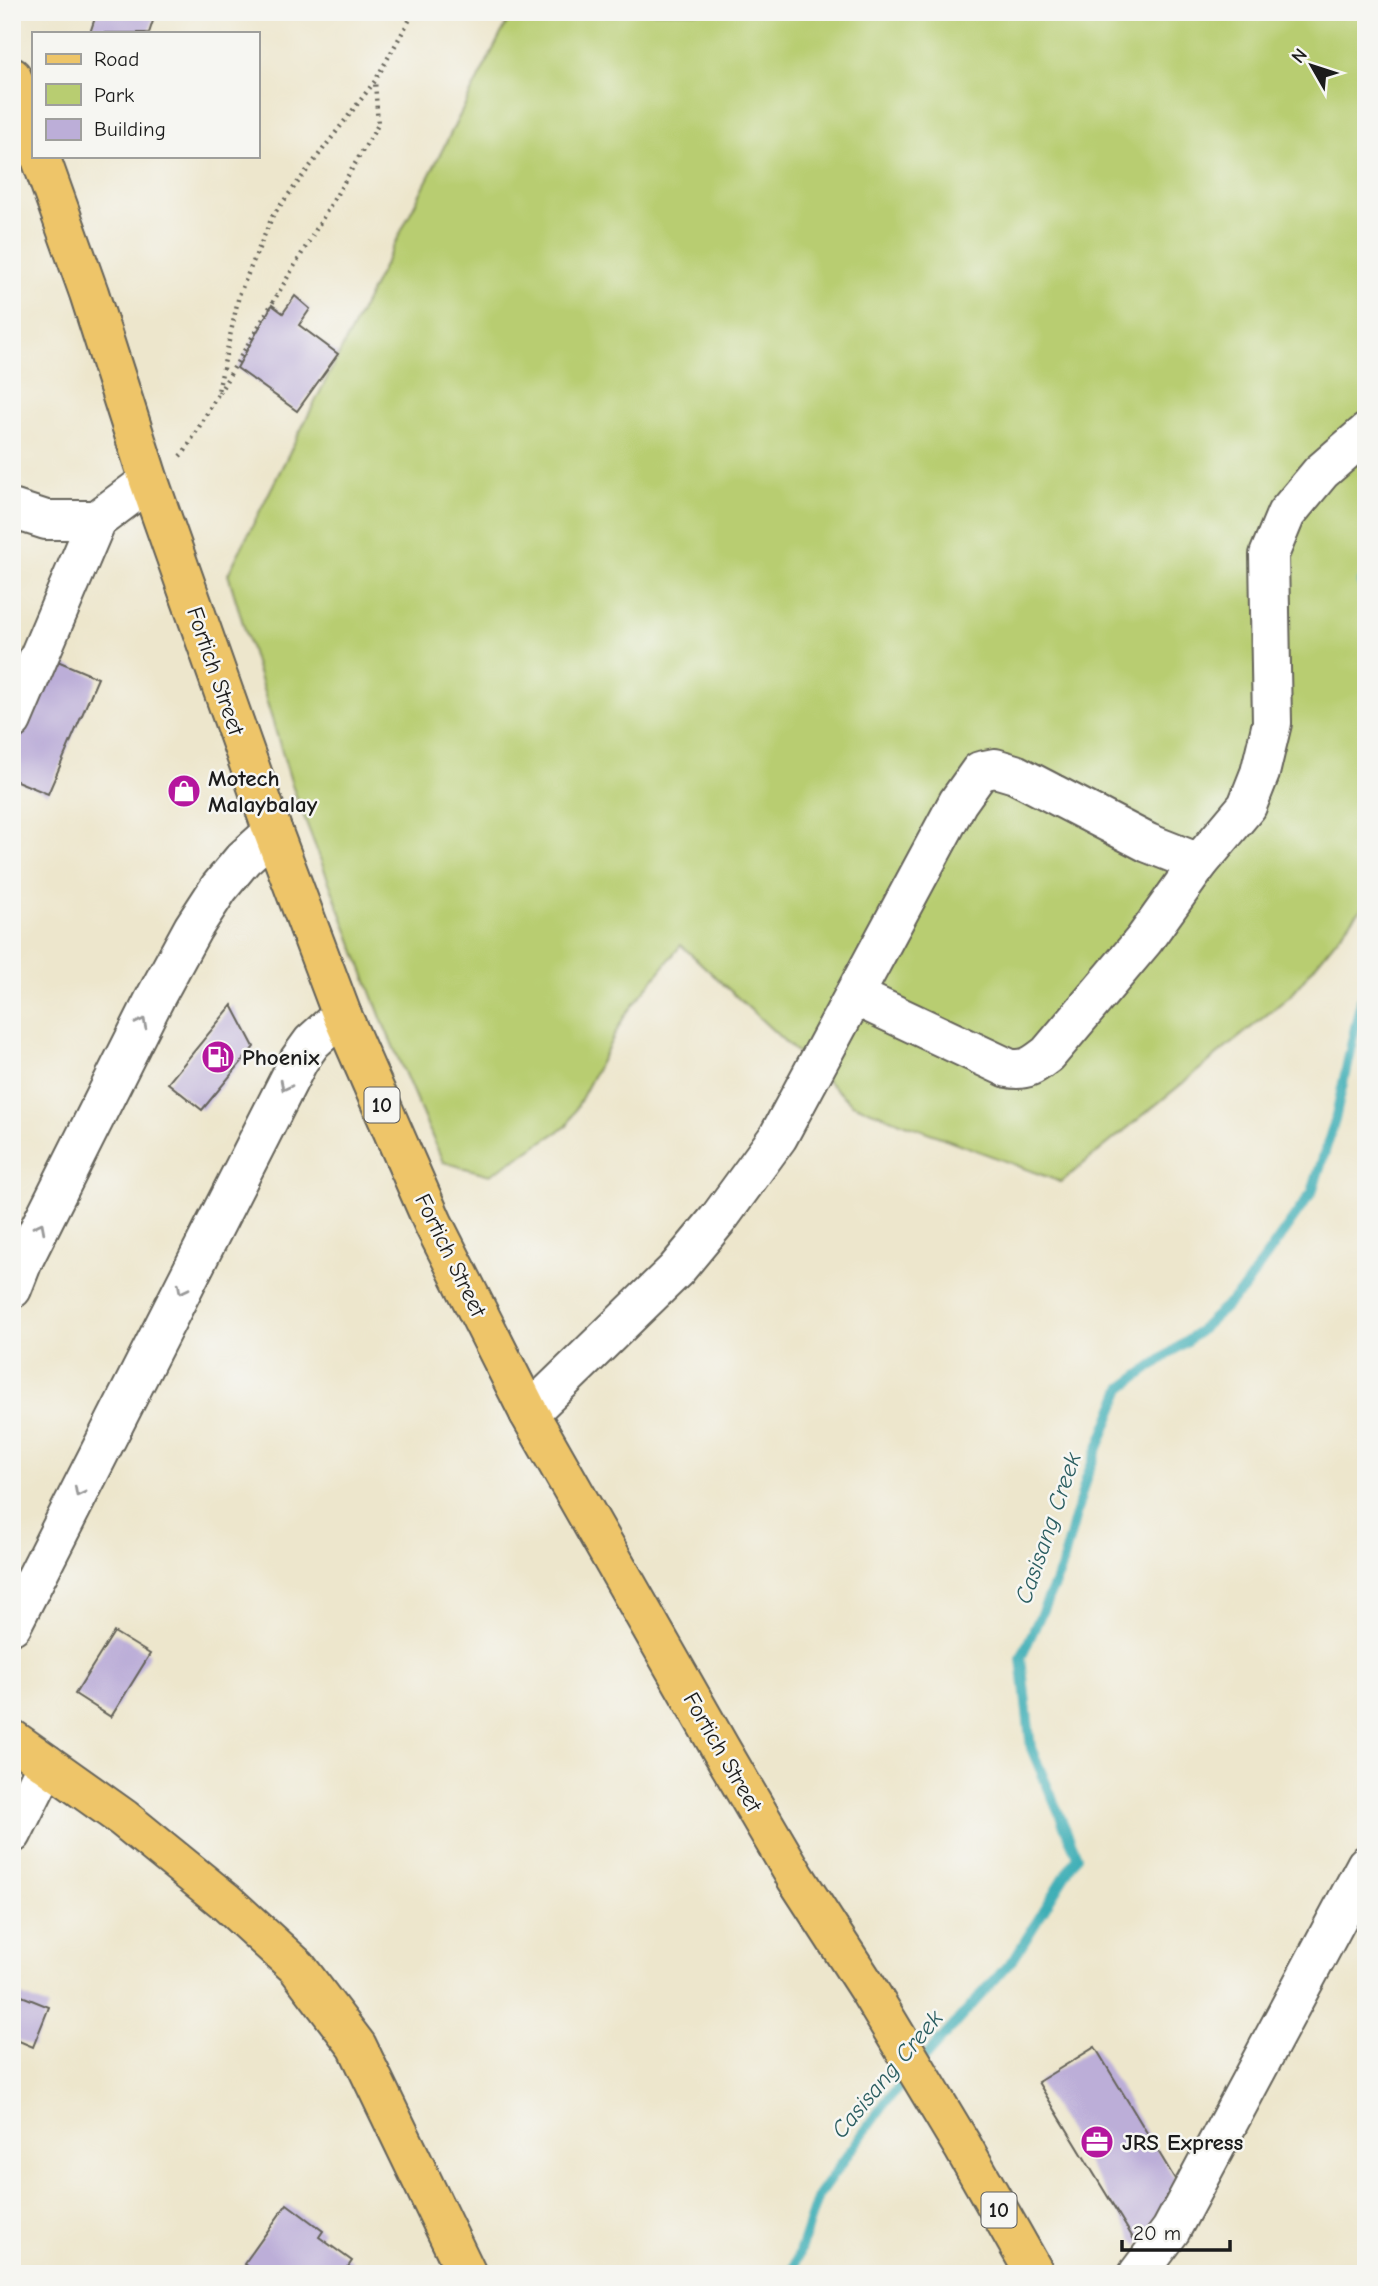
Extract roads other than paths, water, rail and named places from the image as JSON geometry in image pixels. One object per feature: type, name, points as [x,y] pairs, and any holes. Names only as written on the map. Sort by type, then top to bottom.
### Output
[{"type":"main road","points":[[12,77],[32,133]]},
{"type":"main road","name":"Fortich Street","points":[[41,158],[89,293],[149,481],[273,832],[342,1014],[433,1223],[529,1413],[796,1878],[868,1989],[1035,2274]]},
{"type":"main road","points":[[12,1739],[123,1818],[225,1901],[297,1967],[357,2046],[467,2274]]},
{"type":"street","points":[[855,996],[1008,1068],[1021,1070],[1033,1066],[1048,1054],[1144,940],[1199,863],[1247,806],[1260,773],[1272,723],[1269,555],[1286,514],[1321,472],[1366,433]]},
{"type":"street","points":[[12,720],[97,520],[149,481]]},
{"type":"street","points":[[12,509],[47,520],[97,520]]},
{"type":"street","points":[[529,1413],[676,1270],[719,1218],[778,1137],[958,802],[980,771],[995,768],[1015,774],[1148,843],[1199,863]]},
{"type":"street","points":[[12,1289],[23,1261],[137,1033],[193,928],[219,888],[243,859],[273,832]]},
{"type":"street","points":[[12,1625],[299,1060],[312,1042],[342,1014]]},
{"type":"street","points":[[12,1834],[47,1765]]},
{"type":"street","points":[[1138,2274],[1171,2230],[1366,1866]]},
{"type":"waterway","name":"Casisang Creek","points":[[1366,581],[1361,583],[1366,590]]},
{"type":"waterway","name":"Casisang Creek","points":[[921,2062],[1015,1957],[1077,1856],[1031,1748],[1021,1658],[1061,1570],[1086,1478],[1122,1388],[1195,1335],[1242,1291],[1312,1192],[1335,1120],[1361,1000],[1366,992]]},
{"type":"waterway","name":"Casisang Creek","points":[[792,2274],[818,2196],[887,2100],[911,2074]]},
{"type":"place","name":"Motech Malaybalay","points":[[184,791]]},
{"type":"place","name":"Phoenix","points":[[218,1057]]},
{"type":"place","name":"JRS Express","points":[[1097,2142]]}]
